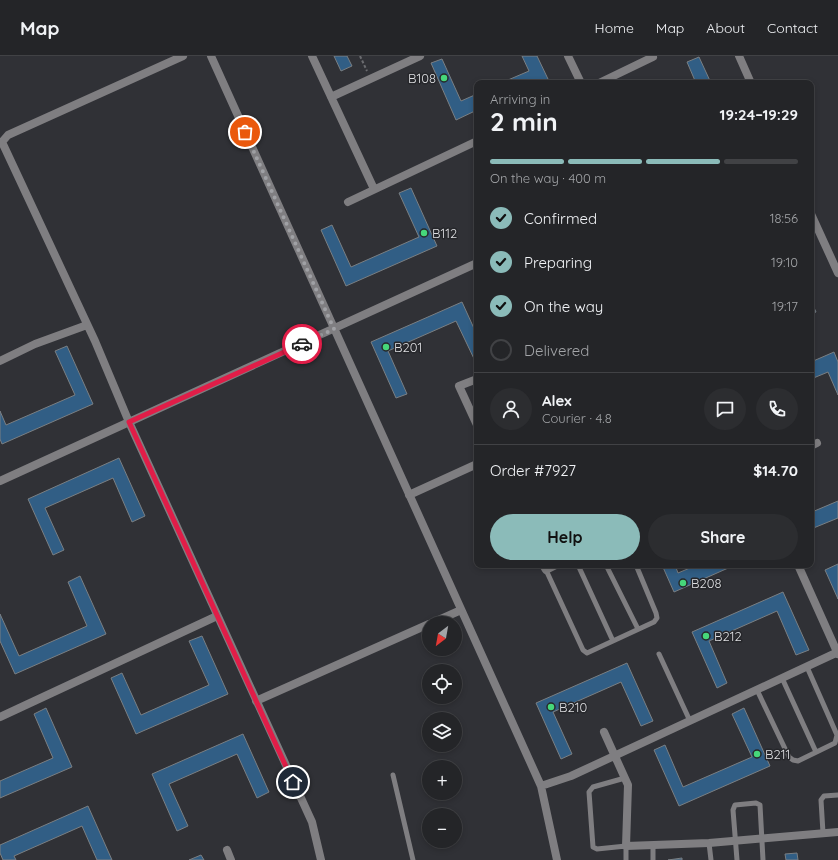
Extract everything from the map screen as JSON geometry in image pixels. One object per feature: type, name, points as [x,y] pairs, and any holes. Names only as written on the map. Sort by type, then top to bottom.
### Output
[{"type":"street","points":[[183,56],[8,135],[1,142],[87,325],[129,422],[312,822],[321,860]]},
{"type":"street","points":[[211,56],[541,786],[557,860]]},
{"type":"street","points":[[312,56],[374,190]]},
{"type":"street","points":[[331,97],[420,56]]},
{"type":"street","points":[[568,56],[580,80]]},
{"type":"street","points":[[739,56],[750,80]]},
{"type":"street","points":[[605,80],[653,58]]},
{"type":"street","points":[[348,202],[474,142]]},
{"type":"street","points":[[814,221],[838,273]]},
{"type":"street","points":[[0,481],[474,264]]},
{"type":"street","points":[[0,361],[35,344],[87,325]]},
{"type":"street","points":[[474,380],[459,386],[474,418]]},
{"type":"street","points":[[409,495],[474,465]]},
{"type":"street","points":[[541,786],[571,776],[838,653],[799,568]]},
{"type":"street","points":[[448,616],[461,610]]},
{"type":"street","points":[[0,717],[217,616]]},
{"type":"street","points":[[256,701],[422,627]]},
{"type":"street","points":[[604,732],[628,785],[626,846],[709,843],[838,832]]},
{"type":"street","points":[[227,850],[231,860]]},
{"type":"lane","points":[[544,568],[582,650],[587,653],[654,622],[657,618],[637,568]]},
{"type":"lane","points":[[579,568],[613,641]]},
{"type":"lane","points":[[608,568],[638,629]]},
{"type":"lane","points":[[659,654],[690,721]]},
{"type":"lane","points":[[757,690],[788,757],[798,761],[835,743],[837,735],[807,666]]},
{"type":"lane","points":[[782,678],[816,752]]},
{"type":"lane","points":[[393,774],[413,860]]},
{"type":"lane","points":[[625,778],[593,787],[589,792],[593,846],[597,849],[626,846],[626,860]]},
{"type":"lane","points":[[823,833],[821,800],[824,796],[838,795]]},
{"type":"lane","points":[[737,860],[733,810],[735,805],[756,803],[760,805],[763,860]]},
{"type":"lane","points":[[709,843],[710,860]]},
{"type":"lane","points":[[653,845],[653,860]]},
{"type":"path","points":[[360,56],[370,79]]},
{"type":"building","points":[[334,56],[347,56],[352,66],[341,71]]},
{"type":"building","points":[[522,56],[537,56],[548,79],[508,80],[529,71]]},
{"type":"building","points":[[699,57],[710,80],[695,80],[687,62]]},
{"type":"building","name":"B108","points":[[442,59],[461,101],[474,95],[474,111],[456,120],[431,63]]},
{"type":"building","name":"B112","points":[[411,188],[437,246],[346,286],[321,230],[332,225],[351,267],[419,237],[399,193]]},
{"type":"building","name":"B201","points":[[462,302],[474,328],[474,359],[456,321],[388,351],[407,394],[396,398],[371,342]]},
{"type":"building","points":[[67,346],[93,404],[2,444],[0,439],[0,411],[6,425],[75,395],[55,351]]},
{"type":"building","points":[[834,352],[838,362],[838,395],[828,372],[814,378],[814,361]]},
{"type":"building","points":[[119,458],[145,516],[132,522],[113,478],[45,508],[64,550],[53,555],[28,499]]},
{"type":"building","points":[[838,501],[838,518],[814,528],[814,511]]},
{"type":"building","points":[[838,564],[838,599],[825,570]]},
{"type":"building","name":"B208","points":[[663,568],[676,568],[678,573],[690,568],[728,568],[674,592]]},
{"type":"building","points":[[80,576],[106,634],[15,674],[0,641],[0,614],[19,656],[87,626],[68,582]]},
{"type":"building","name":"B212","points":[[783,592],[809,650],[796,655],[777,611],[709,641],[727,683],[717,688],[692,632]]},
{"type":"building","points":[[202,636],[228,694],[136,734],[111,678],[122,673],[141,715],[209,685],[189,641]]},
{"type":"building","name":"B210","points":[[627,663],[653,721],[641,726],[621,682],[553,712],[572,754],[561,759],[536,703]]},
{"type":"building","points":[[46,708],[72,767],[0,798],[0,781],[53,758],[34,714]]},
{"type":"building","name":"B211","points":[[744,708],[770,766],[679,806],[654,750],[665,745],[683,787],[752,757],[732,714]]},
{"type":"building","points":[[243,734],[269,792],[257,798],[237,754],[169,784],[188,826],[177,831],[152,774]]},
{"type":"building","points":[[88,806],[112,860],[97,860],[82,826],[14,856],[16,860],[3,860],[0,853],[0,845]]},
{"type":"building","points":[[797,853],[798,860],[786,860],[785,854]]},
{"type":"building","points":[[201,855],[204,860],[189,860]]},
{"type":"building","points":[[682,858],[682,860],[668,860]]},
{"type":"way so far","points":[[245,132],[334,329],[302,344]]},
{"type":"place","name":"B108","points":[[444,78]]},
{"type":"place","name":"B112","points":[[424,233]]},
{"type":"place","name":"B201","points":[[386,347]]},
{"type":"place","name":"B208","points":[[683,583]]},
{"type":"place","name":"B212","points":[[706,636]]},
{"type":"place","name":"B210","points":[[551,707]]},
{"type":"place","name":"B211","points":[[757,754]]},
{"type":"route","points":[[293,782],[129,422],[302,344]]}]
